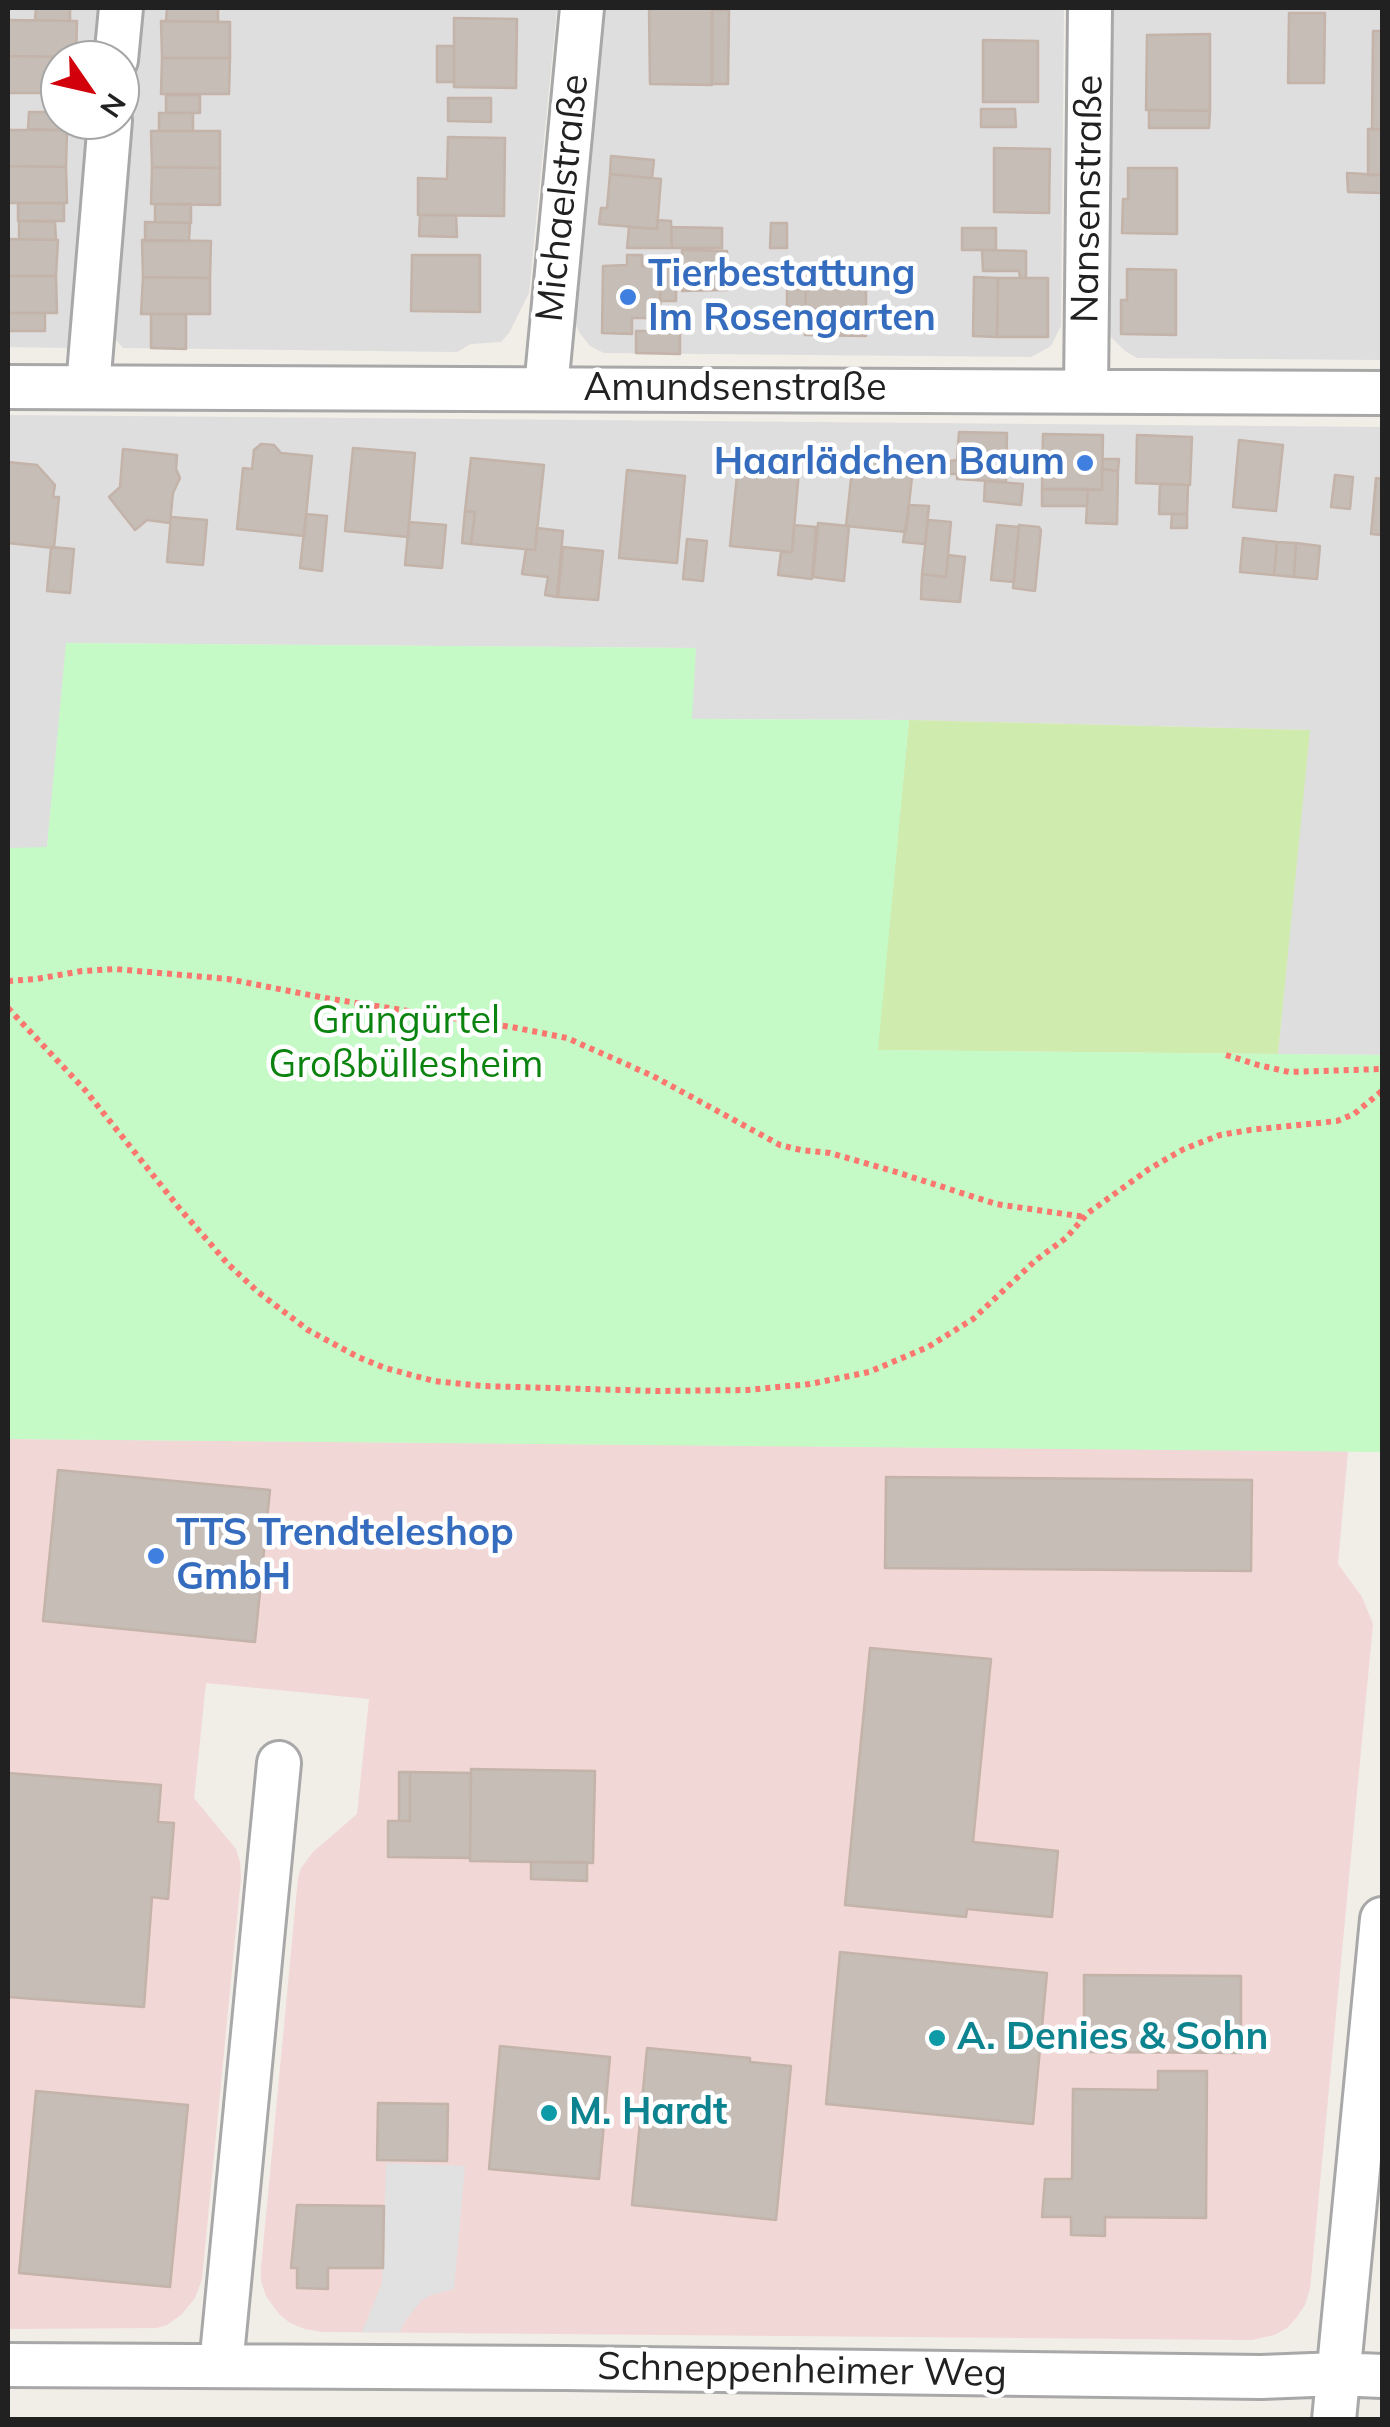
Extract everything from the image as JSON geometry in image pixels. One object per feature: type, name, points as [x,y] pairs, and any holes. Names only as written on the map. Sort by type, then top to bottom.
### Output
[{"type":"street","points":[[118,40],[120,8]]},
{"type":"street","name":"Michaelstraße","points":[[546,388],[582,8]]},
{"type":"street","name":"Nansenstraße","points":[[1086,392],[1090,8]]},
{"type":"street","points":[[88,388],[108,140]]},
{"type":"street","name":"Amundsenstraße","points":[[8,387],[1382,394]]},
{"type":"street","points":[[221,2366],[279,1763]]},
{"type":"street","points":[[1334,2420],[1382,1919]]},
{"type":"street","name":"Schneppenheimer Weg","points":[[8,2365],[1382,2376]]},
{"type":"path","points":[[8,982],[114,969],[228,978],[567,1038],[652,1076],[780,1145],[830,1153],[996,1204],[1085,1217]]},
{"type":"path","points":[[8,1008],[85,1090],[228,1264],[258,1292],[331,1344],[385,1368],[434,1382],[562,1389],[747,1390],[854,1375],[928,1347],[961,1327],[1066,1238],[1085,1217],[1149,1169],[1184,1149],[1220,1135],[1337,1121],[1354,1114],[1382,1091]]},
{"type":"path","points":[[1226,1055],[1289,1072],[1382,1069]]},
{"type":"shaded area","points":[[8,8],[107,8],[104,40],[40,40],[40,140],[95,140],[73,348],[8,347]]},
{"type":"shaded area","points":[[139,8],[557,8],[529,293],[509,333],[501,342],[471,344],[457,352],[123,348],[110,333],[127,140],[140,140],[140,40],[136,40]]},
{"type":"shaded area","points":[[604,8],[1064,8],[1061,326],[1051,346],[1031,357],[604,353],[590,346],[575,322]]},
{"type":"shaded area","points":[[1110,8],[1382,8],[1382,360],[1137,358],[1111,337],[1107,297]]},
{"type":"shaded area","points":[[8,415],[1382,427],[1382,1055],[1278,1054],[1309,730],[691,719],[695,648],[67,643],[47,848],[8,848]]},
{"type":"shaded area","points":[[8,1439],[1348,1451],[1338,1564],[1362,1597],[1373,1624],[1310,2289],[1297,2317],[1274,2335],[1252,2340],[323,2332],[290,2323],[266,2296],[261,2268],[298,1878],[313,1852],[357,1814],[369,1699],[206,1683],[194,1798],[236,1849],[241,1877],[202,2279],[195,2298],[182,2314],[157,2328],[8,2329]]},
{"type":"shaded area","points":[[386,2163],[465,2166],[454,2289],[422,2300],[400,2332],[362,2332],[382,2283]]},
{"type":"green space","name":"Grüngürtel Großbüllesheim","points":[[66,643],[696,648],[692,719],[909,720],[878,1050],[1382,1055],[1382,1452],[8,1439],[8,848],[47,847]]},
{"type":"green space","points":[[909,720],[1310,730],[1278,1054],[877,1050]]},
{"type":"building","points":[[36,8],[70,8],[70,21],[35,20]]},
{"type":"building","points":[[167,8],[218,8],[218,22],[166,21]]},
{"type":"building","points":[[649,8],[712,8],[712,85],[650,84]]},
{"type":"building","points":[[712,10],[729,10],[728,84],[712,84]]},
{"type":"building","points":[[1289,13],[1325,13],[1324,83],[1288,83]]},
{"type":"building","points":[[454,18],[517,19],[516,88],[454,87]]},
{"type":"building","points":[[8,20],[77,21],[76,40],[40,40],[40,56],[8,56]]},
{"type":"building","points":[[161,21],[230,22],[230,58],[162,58]]},
{"type":"building","points":[[1373,31],[1382,31],[1382,129],[1372,129]]},
{"type":"building","points":[[1210,34],[1210,111],[1146,110],[1147,35]]},
{"type":"building","points":[[983,40],[1038,41],[1038,102],[983,102]]},
{"type":"building","points":[[437,46],[454,46],[454,82],[437,82]]},
{"type":"building","points":[[8,56],[40,56],[40,93],[8,93]]},
{"type":"building","points":[[162,58],[230,58],[229,94],[161,94]]},
{"type":"building","points":[[166,95],[200,95],[200,113],[166,113]]},
{"type":"building","points":[[448,98],[491,98],[491,122],[448,121]]},
{"type":"building","points":[[981,109],[1015,109],[1016,127],[981,127]]},
{"type":"building","points":[[1149,110],[1210,111],[1209,128],[1149,128]]},
{"type":"building","points":[[29,112],[40,112],[40,129],[28,129]]},
{"type":"building","points":[[159,113],[193,113],[193,131],[159,131]]},
{"type":"building","points":[[1368,129],[1382,129],[1382,175],[1368,175]]},
{"type":"building","points":[[8,130],[40,130],[40,140],[67,140],[66,167],[8,166]]},
{"type":"building","points":[[151,131],[220,131],[220,168],[152,167]]},
{"type":"building","points":[[448,137],[505,138],[504,216],[418,215],[418,178],[447,179]]},
{"type":"building","points":[[994,148],[1050,149],[1049,213],[994,212]]},
{"type":"building","points":[[611,156],[654,160],[652,178],[610,174]]},
{"type":"building","points":[[8,166],[66,167],[67,203],[8,203]]},
{"type":"building","points":[[152,167],[220,168],[220,205],[151,204]]},
{"type":"building","points":[[1128,168],[1177,168],[1177,234],[1122,233]]},
{"type":"building","points":[[1347,173],[1382,175],[1382,193],[1348,192]]},
{"type":"building","points":[[610,174],[661,179],[657,229],[599,224],[601,208],[607,208]]},
{"type":"building","points":[[18,203],[64,203],[64,221],[18,221]]},
{"type":"building","points":[[155,204],[191,204],[191,223],[155,222]]},
{"type":"building","points":[[420,215],[456,215],[457,237],[419,236]]},
{"type":"building","points":[[657,220],[671,221],[672,248],[627,248],[629,227],[657,229]]},
{"type":"building","points":[[19,221],[55,222],[56,240],[19,239]]},
{"type":"building","points":[[145,222],[190,223],[189,241],[145,241]]},
{"type":"building","points":[[771,223],[787,223],[787,248],[770,248]]},
{"type":"building","points":[[671,227],[722,228],[722,248],[672,248]]},
{"type":"building","points":[[962,228],[996,228],[996,250],[962,250]]},
{"type":"building","points":[[8,239],[58,240],[56,276],[8,276]]},
{"type":"building","points":[[142,240],[211,241],[210,278],[143,277]]},
{"type":"building","points":[[682,250],[727,251],[726,290],[682,291]]},
{"type":"building","points":[[982,250],[1026,251],[1026,278],[1020,278],[1019,271],[983,271]]},
{"type":"building","points":[[412,255],[480,255],[480,312],[411,311]]},
{"type":"building","points":[[627,255],[642,255],[642,266],[661,266],[660,318],[632,318],[632,334],[602,333],[603,266],[627,265]]},
{"type":"building","points":[[661,266],[676,266],[676,301],[660,301]]},
{"type":"building","points":[[856,266],[856,270],[866,269],[866,336],[805,335],[806,268]]},
{"type":"building","points":[[1127,269],[1176,270],[1176,335],[1121,334],[1121,300],[1127,300]]},
{"type":"building","points":[[8,276],[56,276],[57,313],[8,313]]},
{"type":"building","points":[[143,277],[210,278],[210,314],[141,314]]},
{"type":"building","points":[[974,277],[998,278],[997,337],[973,336]]},
{"type":"building","points":[[998,278],[1048,278],[1048,337],[997,337]]},
{"type":"building","points":[[787,289],[806,289],[805,324],[787,324]]},
{"type":"building","points":[[8,313],[45,313],[45,331],[8,331]]},
{"type":"building","points":[[151,314],[186,314],[186,349],[151,348]]},
{"type":"building","points":[[636,331],[680,331],[680,354],[636,353]]},
{"type":"building","points":[[959,432],[1007,433],[1006,482],[957,479],[957,474],[949,474],[950,461],[957,460]]},
{"type":"building","points":[[1043,434],[1103,435],[1102,490],[1042,489]]},
{"type":"building","points":[[1137,435],[1192,437],[1190,485],[1136,483]]},
{"type":"building","points":[[1239,440],[1283,445],[1276,511],[1233,507]]},
{"type":"building","points":[[261,444],[274,445],[281,453],[312,456],[304,536],[237,529],[243,468],[252,469],[254,450]]},
{"type":"building","points":[[353,448],[415,453],[408,537],[345,531]]},
{"type":"building","points":[[123,449],[177,455],[180,478],[173,493],[170,523],[147,520],[135,530],[109,497],[120,487]]},
{"type":"building","points":[[854,451],[914,458],[906,532],[846,526]]},
{"type":"building","points":[[471,458],[544,465],[535,550],[471,544],[475,512],[465,511]]},
{"type":"building","points":[[1103,459],[1119,459],[1118,471],[1102,469]]},
{"type":"building","points":[[8,462],[37,465],[55,485],[53,497],[59,497],[54,548],[8,543]]},
{"type":"building","points":[[738,465],[799,471],[792,552],[730,546]]},
{"type":"building","points":[[1102,469],[1118,471],[1117,524],[1086,523],[1088,489],[1102,490]]},
{"type":"building","points":[[627,470],[685,476],[677,563],[619,558]]},
{"type":"building","points":[[1335,475],[1353,477],[1350,509],[1331,507]]},
{"type":"building","points":[[1376,478],[1382,479],[1382,535],[1371,534]]},
{"type":"building","points":[[985,481],[1023,484],[1021,505],[984,501]]},
{"type":"building","points":[[1160,484],[1188,485],[1187,514],[1159,514]]},
{"type":"building","points":[[1042,489],[1088,489],[1087,506],[1042,506]]},
{"type":"building","points":[[909,505],[929,506],[925,544],[903,542]]},
{"type":"building","points":[[465,511],[475,512],[471,544],[462,543]]},
{"type":"building","points":[[306,514],[327,516],[322,571],[300,568]]},
{"type":"building","points":[[1172,514],[1187,514],[1187,528],[1171,528]]},
{"type":"building","points":[[171,517],[207,520],[203,565],[167,562]]},
{"type":"building","points":[[928,520],[951,522],[946,577],[922,574]]},
{"type":"building","points":[[409,522],[446,525],[442,568],[405,565]]},
{"type":"building","points":[[818,523],[849,526],[844,581],[813,577]]},
{"type":"building","points":[[794,525],[816,527],[812,579],[778,575],[781,552],[792,552]]},
{"type":"building","points":[[997,525],[1019,527],[1014,582],[991,580]]},
{"type":"building","points":[[1019,525],[1041,530],[1035,591],[1013,588]]},
{"type":"building","points":[[537,528],[563,531],[557,597],[545,595],[548,577],[522,574],[526,549],[535,550]]},
{"type":"building","points":[[1243,538],[1277,542],[1274,575],[1240,572]]},
{"type":"building","points":[[687,539],[707,541],[703,581],[683,579]]},
{"type":"building","points":[[1277,542],[1296,543],[1294,577],[1274,575]]},
{"type":"building","points":[[1296,543],[1320,546],[1317,579],[1294,577]]},
{"type":"building","points":[[51,547],[74,549],[70,593],[47,591]]},
{"type":"building","points":[[563,547],[603,551],[598,600],[558,597]]},
{"type":"building","points":[[948,555],[965,557],[960,602],[921,599],[922,574],[946,577]]},
{"type":"building","name":"TTS Trendteleshop GmbH","points":[[58,1470],[270,1490],[255,1642],[43,1621]]},
{"type":"building","points":[[886,1477],[1252,1480],[1251,1571],[885,1568]]},
{"type":"building","points":[[870,1648],[991,1659],[973,1842],[1058,1851],[1052,1917],[967,1909],[966,1917],[845,1905]]},
{"type":"building","points":[[471,1769],[595,1771],[593,1863],[470,1861]]},
{"type":"building","points":[[399,1772],[410,1772],[410,1821],[399,1821]]},
{"type":"building","points":[[410,1772],[471,1773],[470,1858],[388,1857],[388,1821],[410,1821]]},
{"type":"building","points":[[8,1773],[161,1785],[158,1822],[174,1823],[168,1899],[152,1897],[144,2007],[8,1997]]},
{"type":"building","points":[[531,1862],[587,1862],[587,1881],[531,1879]]},
{"type":"building","name":"A. Denies & Sohn","points":[[840,1952],[1047,1973],[1033,2124],[826,2104]]},
{"type":"building","points":[[1084,1975],[1241,1976],[1241,2053],[1084,2052]]},
{"type":"building","name":"M. Hardt","points":[[500,2046],[610,2057],[599,2179],[489,2169]]},
{"type":"building","points":[[647,2048],[791,2066],[776,2220],[632,2205]]},
{"type":"building","points":[[1158,2071],[1207,2071],[1206,2218],[1105,2217],[1105,2236],[1071,2235],[1071,2217],[1042,2217],[1045,2179],[1072,2179],[1073,2089],[1158,2090]]},
{"type":"building","points":[[36,2091],[188,2105],[170,2287],[19,2273]]},
{"type":"building","points":[[378,2103],[448,2104],[447,2161],[377,2160]]},
{"type":"building","points":[[297,2205],[384,2206],[383,2268],[328,2268],[328,2289],[297,2288],[297,2268],[291,2268]]},
{"type":"place","name":"Tierbestattung Im Rosengarten","points":[[628,297]]},
{"type":"place","name":"Haarlädchen Baum","points":[[1085,463]]},
{"type":"place","name":"TTS Trendteleshop GmbH","points":[[156,1556]]},
{"type":"place","name":"A. Denies & Sohn","points":[[937,2038]]},
{"type":"place","name":"M. Hardt","points":[[549,2113]]}]
